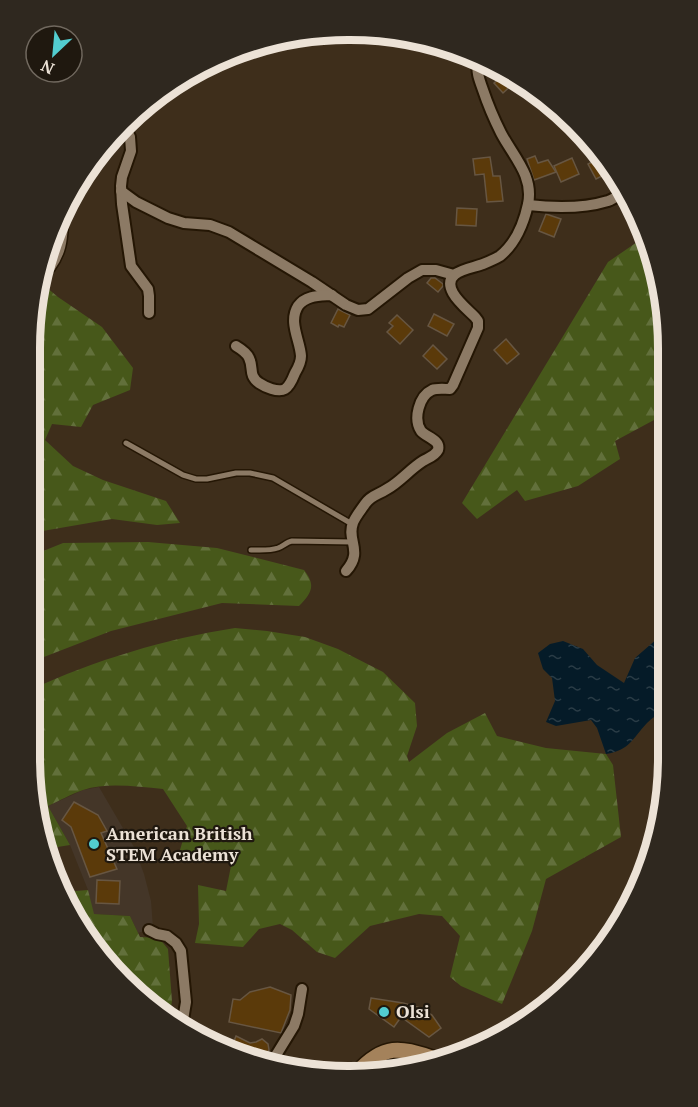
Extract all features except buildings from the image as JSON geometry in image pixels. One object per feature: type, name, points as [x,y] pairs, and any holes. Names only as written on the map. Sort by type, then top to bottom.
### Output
[{"type":"main road","points":[[366,1066],[378,1056],[393,1050],[401,1049],[427,1056]]},
{"type":"street","points":[[346,571],[352,564],[354,556],[352,524],[366,502],[372,496],[390,488],[438,450],[435,441],[421,430],[418,410],[430,391],[450,389],[453,385],[478,328],[478,321],[452,292],[450,283],[454,275],[463,269],[499,256],[513,242],[528,206],[529,183],[491,113],[477,69]]},
{"type":"street","points":[[129,134],[131,151],[122,177],[121,191],[131,266],[147,289],[149,313]]},
{"type":"street","points":[[121,191],[136,202],[168,218],[184,223],[210,225],[229,232],[346,305],[358,310],[368,309],[422,270],[436,270],[454,275]]},
{"type":"street","points":[[528,206],[559,208],[589,205],[610,201],[617,197]]},
{"type":"street","points":[[236,346],[250,359],[251,375],[258,382],[278,390],[285,389],[299,365],[301,355],[294,318],[297,308],[304,300],[332,296]]},
{"type":"street","points":[[149,930],[167,936],[176,943],[181,951],[186,1002],[183,1018]]},
{"type":"street","points":[[275,1057],[294,1026],[302,989]]},
{"type":"lane","points":[[52,269],[63,250],[65,228]]},
{"type":"lane","points":[[126,443],[183,475],[196,479],[236,473],[273,478],[352,524]]},
{"type":"lane","points":[[251,550],[280,548],[292,541],[354,543]]},
{"type":"shaded area","points":[[99,787],[134,847],[144,874],[151,901],[153,928],[138,933],[130,916],[93,914],[88,890],[70,845],[48,806],[83,790]]},
{"type":"green space","points":[[638,242],[647,269],[655,309],[658,349],[658,418],[615,441],[620,459],[578,486],[525,501],[517,490],[477,519],[462,503],[608,262]]},
{"type":"green space","points":[[46,287],[102,327],[133,368],[130,390],[93,405],[81,427],[52,424],[45,440],[73,466],[103,480],[166,501],[180,523],[157,525],[112,519],[40,531],[40,349]]},
{"type":"green space","points":[[148,542],[217,548],[304,570],[310,580],[311,589],[299,606],[222,603],[111,631],[40,659],[40,552],[63,543]]},
{"type":"green space","points":[[235,628],[305,637],[338,649],[383,672],[415,703],[417,726],[407,756],[409,762],[447,733],[485,713],[497,736],[546,748],[606,754],[613,765],[621,837],[546,879],[532,931],[502,1004],[461,986],[450,977],[460,936],[442,916],[419,914],[370,926],[335,958],[317,952],[292,930],[280,924],[259,929],[243,947],[195,943],[199,924],[198,885],[226,891],[232,861],[180,850],[187,826],[163,789],[102,786],[74,793],[48,806],[70,845],[54,848],[46,818],[41,778],[40,686],[105,660]]},
{"type":"green space","points":[[88,890],[94,914],[130,916],[140,937],[159,938],[168,949],[172,1001],[171,1010],[131,976],[104,946],[71,891]]},
{"type":"water","points":[[658,638],[658,715],[649,721],[626,747],[606,754],[597,728],[591,720],[556,726],[546,722],[555,701],[552,678],[543,669],[538,653],[550,644],[563,641],[583,649],[597,665],[624,683],[635,658]]},
{"type":"place","name":"American British STEM Academy","points":[[94,844]]},
{"type":"place","name":"Olsi","points":[[384,1012]]}]
